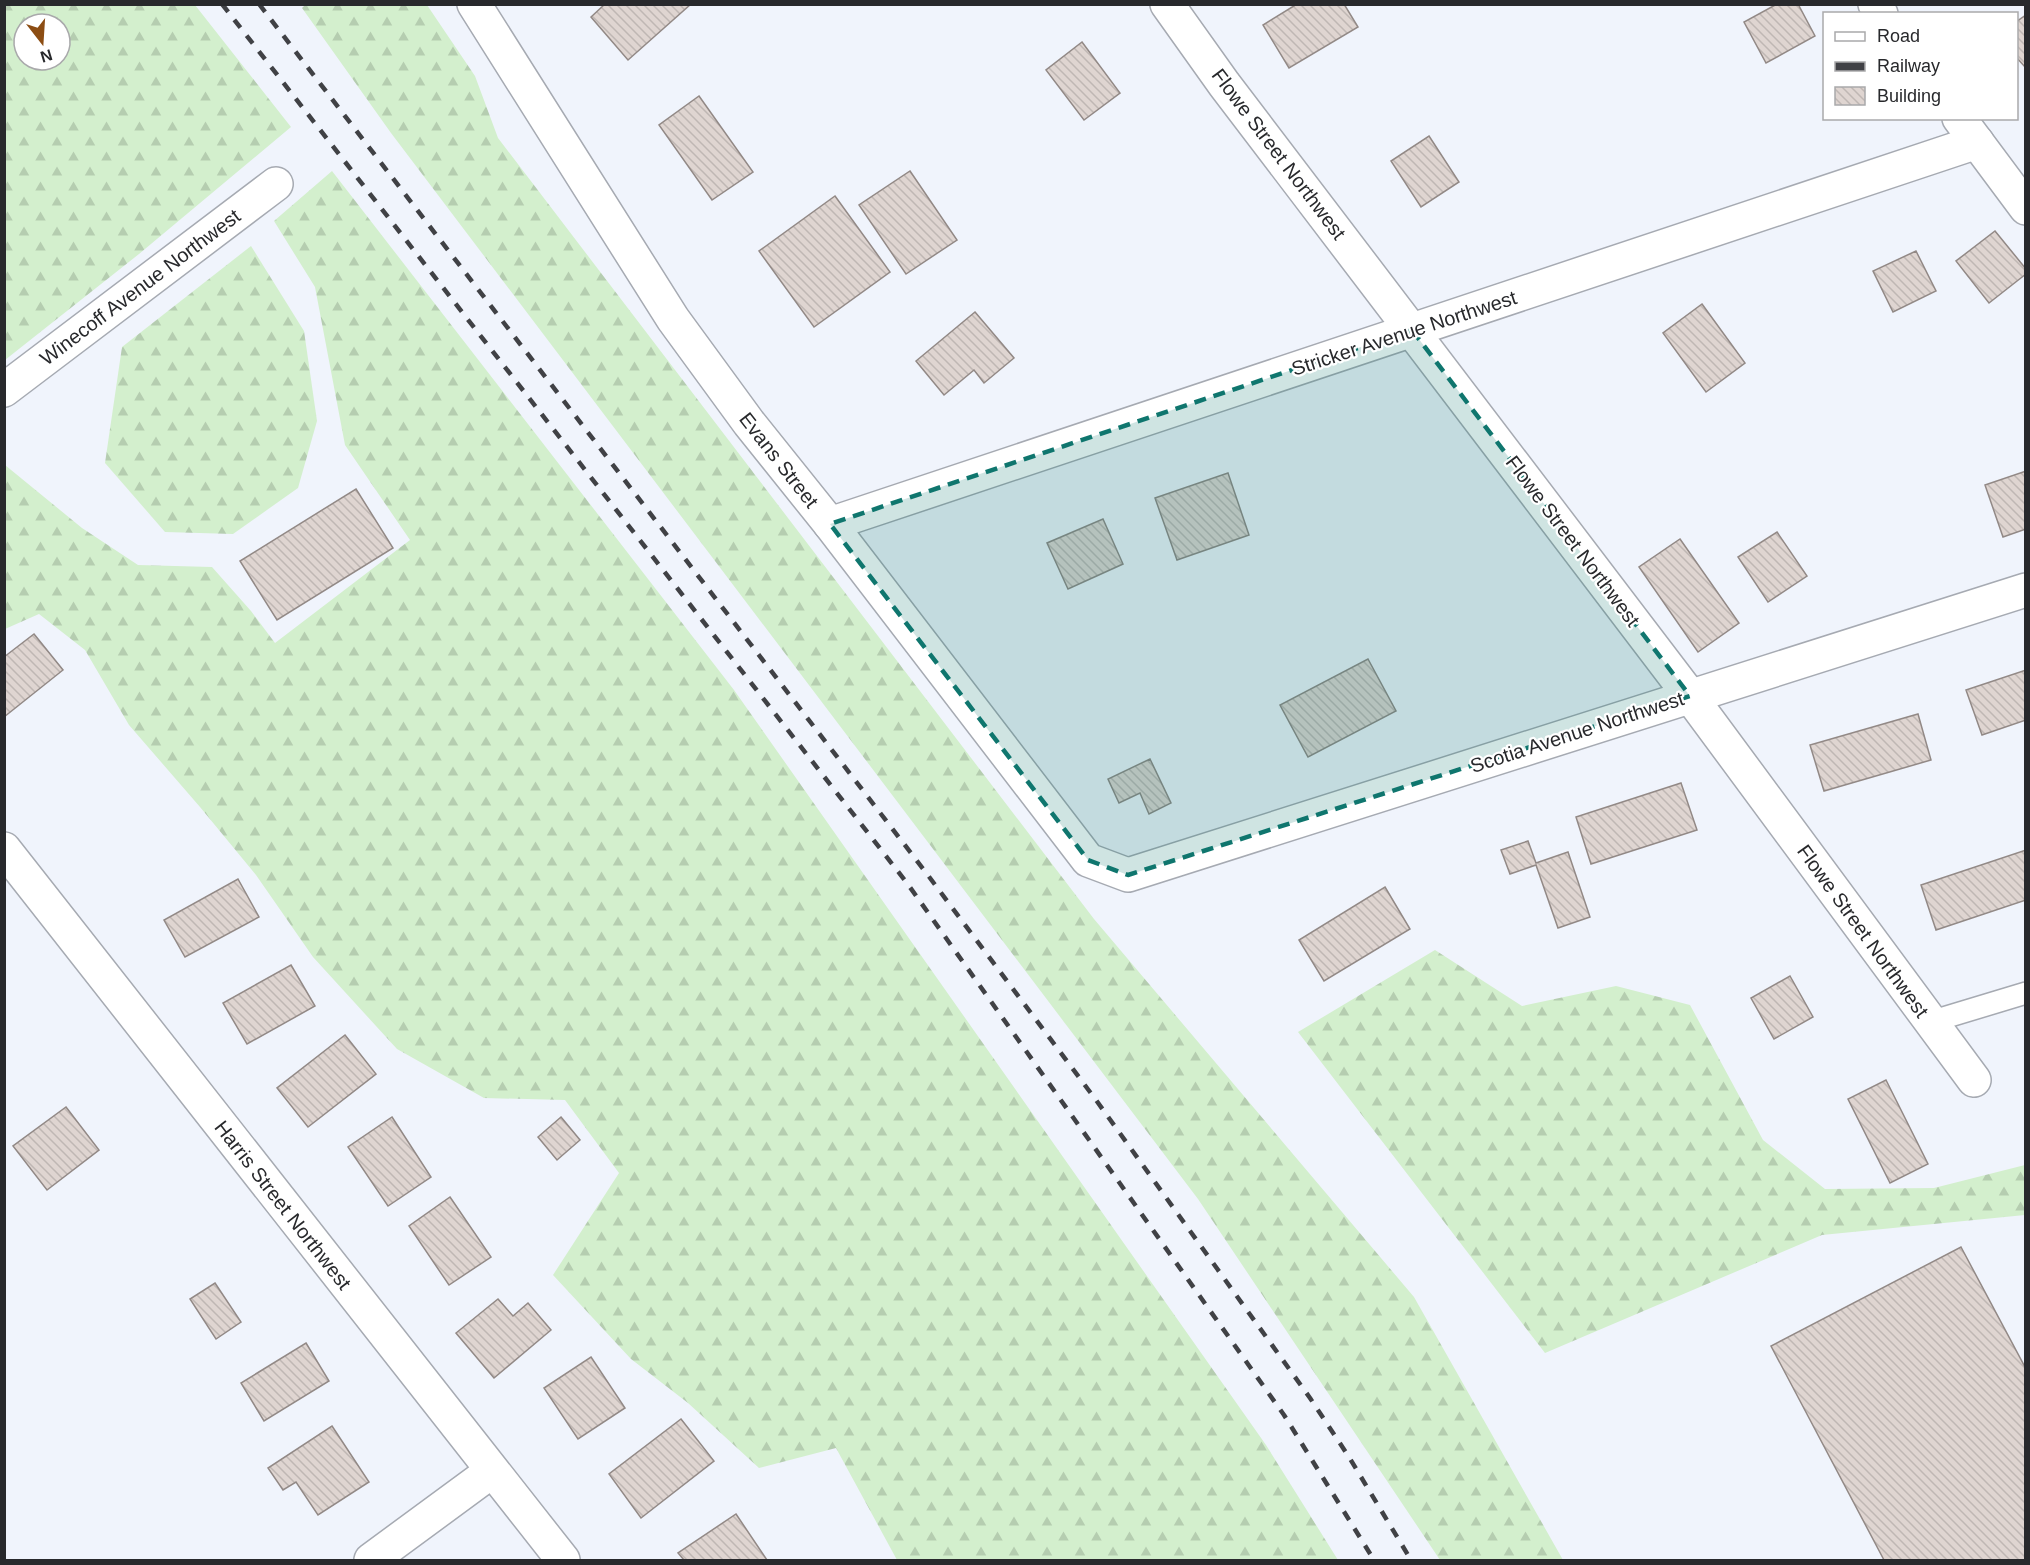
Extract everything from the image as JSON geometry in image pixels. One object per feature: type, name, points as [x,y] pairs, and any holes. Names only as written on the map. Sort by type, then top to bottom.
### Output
[{"type":"street","name":"Evans Street","points":[[474,4],[673,319],[749,423],[830,524],[1088,860],[1128,875]]},
{"type":"street","name":"Flowe Street Northwest","points":[[1167,4],[1224,84],[1690,696],[1974,1080]]},
{"type":"street","name":"Stricker Avenue Northwest","points":[[830,524],[1412,330],[1968,130]]},
{"type":"street","points":[[1968,130],[2025,208]]},
{"type":"street","name":"Winecoff Avenue Northwest","points":[[4,390],[276,184]]},
{"type":"street","name":"Scotia Avenue Northwest","points":[[1128,875],[2025,590]]},
{"type":"street","name":"Harris Street Northwest","points":[[4,849],[563,1560]]},
{"type":"street","points":[[371,1560],[492,1471]]},
{"type":"lane","points":[[1930,1022],[2025,993]]},
{"type":"highlighted area","points":[[1412,330],[1690,696],[1128,875],[1088,860],[830,524]]},
{"type":"green space","points":[[5,4],[195,5],[291,127],[139,254],[5,360]]},
{"type":"green space","points":[[305,5],[427,5],[475,76],[498,138],[1094,919],[1414,1297],[1563,1560],[1440,1560],[1198,1199],[391,133],[302,8]]},
{"type":"green space","points":[[332,171],[734,690],[1266,1445],[1338,1560],[897,1560],[836,1448],[759,1468],[688,1403],[631,1359],[553,1275],[619,1173],[565,1100],[484,1098],[397,1049],[313,957],[256,875],[129,725],[85,650],[39,614],[5,629],[5,465],[82,528],[138,565],[212,567],[251,611],[275,643],[410,540],[345,445],[315,287],[274,221]]},
{"type":"green space","points":[[251,246],[304,331],[317,421],[298,488],[233,534],[165,532],[105,463],[122,347]]},
{"type":"green space","points":[[1435,950],[1522,1006],[1616,986],[1690,1005],[1763,1140],[1825,1189],[1934,1188],[2025,1165],[2025,1215],[1822,1235],[1545,1353],[1298,1032]]},
{"type":"building","points":[[605,4],[691,4],[628,60],[591,17]]},
{"type":"building","points":[[1297,4],[1344,4],[1358,27],[1289,68],[1263,25]]},
{"type":"building","points":[[1777,4],[1798,4],[1815,36],[1766,63],[1744,22]]},
{"type":"building","points":[[2026,15],[2026,68],[2018,59],[2018,21]]},
{"type":"building","points":[[1082,42],[1120,93],[1084,120],[1046,70]]},
{"type":"building","points":[[699,96],[753,172],[712,200],[659,125]]},
{"type":"building","points":[[1429,136],[1459,182],[1421,207],[1391,161]]},
{"type":"building","points":[[910,171],[957,240],[906,274],[859,205]]},
{"type":"building","points":[[835,196],[890,272],[814,327],[759,251]]},
{"type":"building","points":[[1995,231],[2026,269],[2026,274],[1989,303],[1956,261]]},
{"type":"building","points":[[1916,251],[1936,291],[1893,312],[1873,271]]},
{"type":"building","points":[[1702,304],[1745,363],[1706,392],[1663,333]]},
{"type":"building","points":[[975,312],[1014,358],[984,383],[974,370],[944,395],[916,361]]},
{"type":"building","points":[[2026,471],[2026,529],[2003,537],[1985,485]]},
{"type":"building","points":[[1228,473],[1249,535],[1177,560],[1155,498]]},
{"type":"building","points":[[356,489],[393,548],[277,620],[240,561]]},
{"type":"building","points":[[1103,519],[1123,564],[1068,589],[1047,543]]},
{"type":"building","points":[[1777,532],[1807,576],[1768,602],[1738,557]]},
{"type":"building","points":[[1680,539],[1739,623],[1698,652],[1639,567]]},
{"type":"building","points":[[34,634],[63,670],[4,717],[4,657]]},
{"type":"building","points":[[1368,659],[1396,711],[1308,757],[1280,705]]},
{"type":"building","points":[[2026,670],[2026,720],[1982,735],[1966,690]]},
{"type":"building","points":[[1918,714],[1931,760],[1824,791],[1810,745]]},
{"type":"building","points":[[1150,759],[1171,803],[1149,814],[1140,793],[1119,803],[1108,779]]},
{"type":"building","points":[[1681,783],[1697,830],[1591,864],[1576,817]]},
{"type":"building","points":[[1528,841],[1536,863],[1568,852],[1590,917],[1558,928],[1536,865],[1510,874],[1501,850]]},
{"type":"building","points":[[2026,850],[2026,900],[1936,930],[1921,885]]},
{"type":"building","points":[[238,879],[259,917],[185,957],[164,920]]},
{"type":"building","points":[[1385,887],[1410,929],[1324,981],[1299,940]]},
{"type":"building","points":[[291,965],[315,1006],[247,1044],[223,1003]]},
{"type":"building","points":[[1790,976],[1813,1017],[1774,1039],[1751,998]]},
{"type":"building","points":[[345,1035],[376,1074],[308,1127],[277,1088]]},
{"type":"building","points":[[1886,1080],[1928,1164],[1890,1183],[1848,1099]]},
{"type":"building","points":[[66,1107],[99,1150],[47,1190],[13,1146]]},
{"type":"building","points":[[392,1117],[431,1177],[388,1206],[348,1147]]},
{"type":"building","points":[[561,1117],[580,1140],[557,1160],[538,1137]]},
{"type":"building","points":[[450,1197],[491,1257],[449,1285],[409,1226]]},
{"type":"building","points":[[1961,1247],[2026,1369],[2026,1560],[1884,1560],[1771,1346]]},
{"type":"building","points":[[215,1283],[241,1322],[216,1339],[190,1299]]},
{"type":"building","points":[[498,1299],[513,1316],[528,1303],[551,1330],[494,1378],[456,1333]]},
{"type":"building","points":[[306,1343],[329,1381],[264,1421],[241,1383]]},
{"type":"building","points":[[591,1357],[625,1408],[578,1439],[544,1388]]},
{"type":"building","points":[[681,1419],[714,1461],[641,1518],[609,1474]]},
{"type":"building","points":[[332,1426],[369,1482],[318,1515],[296,1482],[283,1490],[268,1468]]},
{"type":"building","points":[[736,1514],[767,1560],[684,1560],[678,1553]]},
{"type":"railway","points":[[222,4],[907,883],[1284,1415],[1374,1560]]},
{"type":"railway","points":[[259,4],[924,870],[1096,1100],[1310,1398],[1349,1457],[1411,1560]]}]
